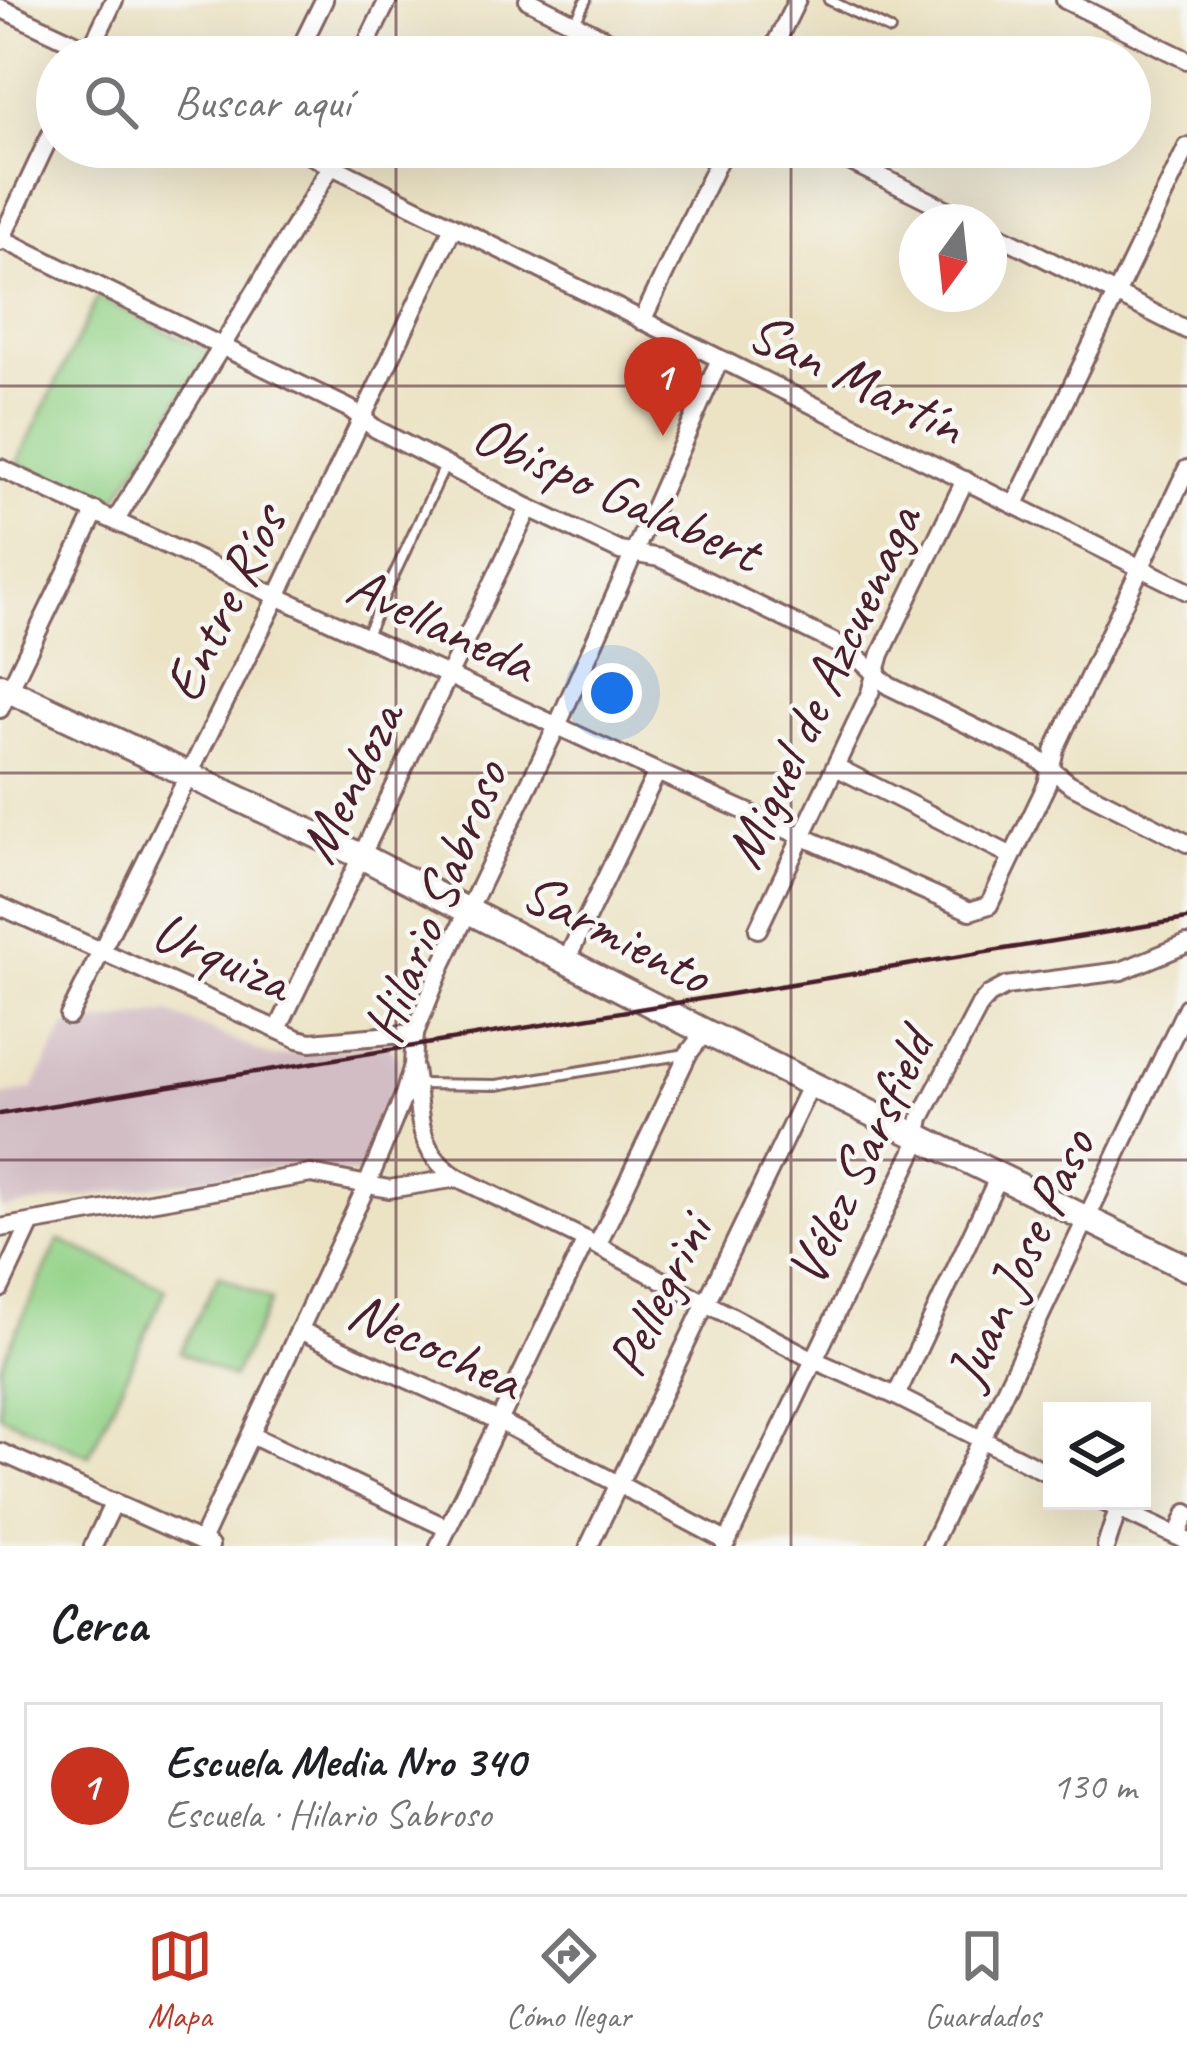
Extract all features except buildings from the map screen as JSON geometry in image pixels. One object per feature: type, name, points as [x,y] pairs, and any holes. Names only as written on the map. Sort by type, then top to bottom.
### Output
[{"type":"street","points":[[101,36],[114,0]]},
{"type":"street","points":[[306,36],[324,0]]},
{"type":"street","points":[[370,36],[388,0]]},
{"type":"street","points":[[527,0],[599,36]]},
{"type":"street","points":[[779,36],[797,0]]},
{"type":"street","points":[[1065,0],[1138,36]]},
{"type":"street","points":[[0,8],[56,36]]},
{"type":"street","points":[[1151,42],[1187,60]]},
{"type":"street","name":"Miguel de Azcuenaga","points":[[1015,504],[1187,147]]},
{"type":"street","points":[[0,240],[36,165]]},
{"type":"street","points":[[116,520],[331,168]]},
{"type":"street","name":"San Martín","points":[[336,168],[1187,591]]},
{"type":"street","points":[[642,321],[715,168]]},
{"type":"street","points":[[863,168],[936,204]]},
{"type":"street","name":"Entre Ríos","points":[[69,1016],[277,597],[453,226]]},
{"type":"street","points":[[1007,239],[1187,330]]},
{"type":"street","name":"Obispo Galabert","points":[[0,240],[350,409],[530,508],[620,550],[660,558],[848,649],[889,686],[1187,843]]},
{"type":"street","name":"Hilario Sabroso","points":[[206,1544],[250,1435],[415,1074],[416,1033],[720,359]]},
{"type":"street","name":"Avellaneda","points":[[0,468],[970,911],[989,905],[1012,856]]},
{"type":"street","points":[[836,767],[1012,856],[1055,749],[1187,469]]},
{"type":"street","name":"Miguel de Azcuenaga","points":[[758,929],[871,693],[875,672],[965,480]]},
{"type":"street","name":"Mendoza","points":[[278,1029],[530,508]]},
{"type":"street","points":[[3,695],[96,511]]},
{"type":"street","name":"Sarmiento","points":[[3,695],[363,856],[705,1032],[1187,1268]]},
{"type":"street","points":[[566,961],[657,772]]},
{"type":"street","name":"Urquiza","points":[[0,906],[311,1042],[416,1033]]},
{"type":"street","name":"Vélez Sarsfield","points":[[725,1543],[915,1149],[921,1118],[980,1005],[1006,986],[1121,971],[1187,944]]},
{"type":"street","name":"Juan Jose Paso","points":[[932,1546],[1187,1007]]},
{"type":"street","points":[[439,1546],[688,1054],[705,1032]]},
{"type":"street","points":[[1168,1052],[1187,1062]]},
{"type":"street","points":[[415,1074],[430,1156],[437,1165],[814,1360],[1043,1470]]},
{"type":"street","name":"Pellegrini","points":[[589,1546],[812,1084]]},
{"type":"street","points":[[0,1228],[311,1174],[389,1189],[458,1178]]},
{"type":"street","points":[[896,1396],[999,1176]]},
{"type":"street","points":[[0,1289],[31,1223]]},
{"type":"street","name":"Necochea","points":[[299,1330],[499,1421],[725,1543]]},
{"type":"street","points":[[250,1435],[447,1528]]},
{"type":"street","points":[[0,1452],[206,1544]]},
{"type":"street","points":[[93,1546],[113,1502]]},
{"type":"street","points":[[1106,1546],[1110,1510]]},
{"type":"street","points":[[1121,1510],[1182,1539],[1187,1514]]},
{"type":"lane","points":[[575,24],[586,0]]},
{"type":"lane","points":[[829,0],[890,30]]},
{"type":"lane","points":[[365,637],[445,464]]},
{"type":"lane","points":[[415,1074],[497,1085],[688,1054]]},
{"type":"shaded area","points":[[170,1013],[272,1057],[390,1046],[398,1059],[396,1093],[362,1172],[288,1166],[0,1209],[0,1096],[32,1090],[66,1027]]},
{"type":"green space","points":[[98,297],[209,352],[112,506],[17,463]]},
{"type":"green space","points":[[59,1240],[166,1289],[89,1456],[0,1415],[0,1366]]},
{"type":"green space","points":[[219,1275],[271,1301],[232,1378],[180,1352]]},
{"type":"railway","points":[[0,1114],[1187,919]]},
{"type":"place","name":"Escuela Media Nro 340","points":[[663,436]]}]
